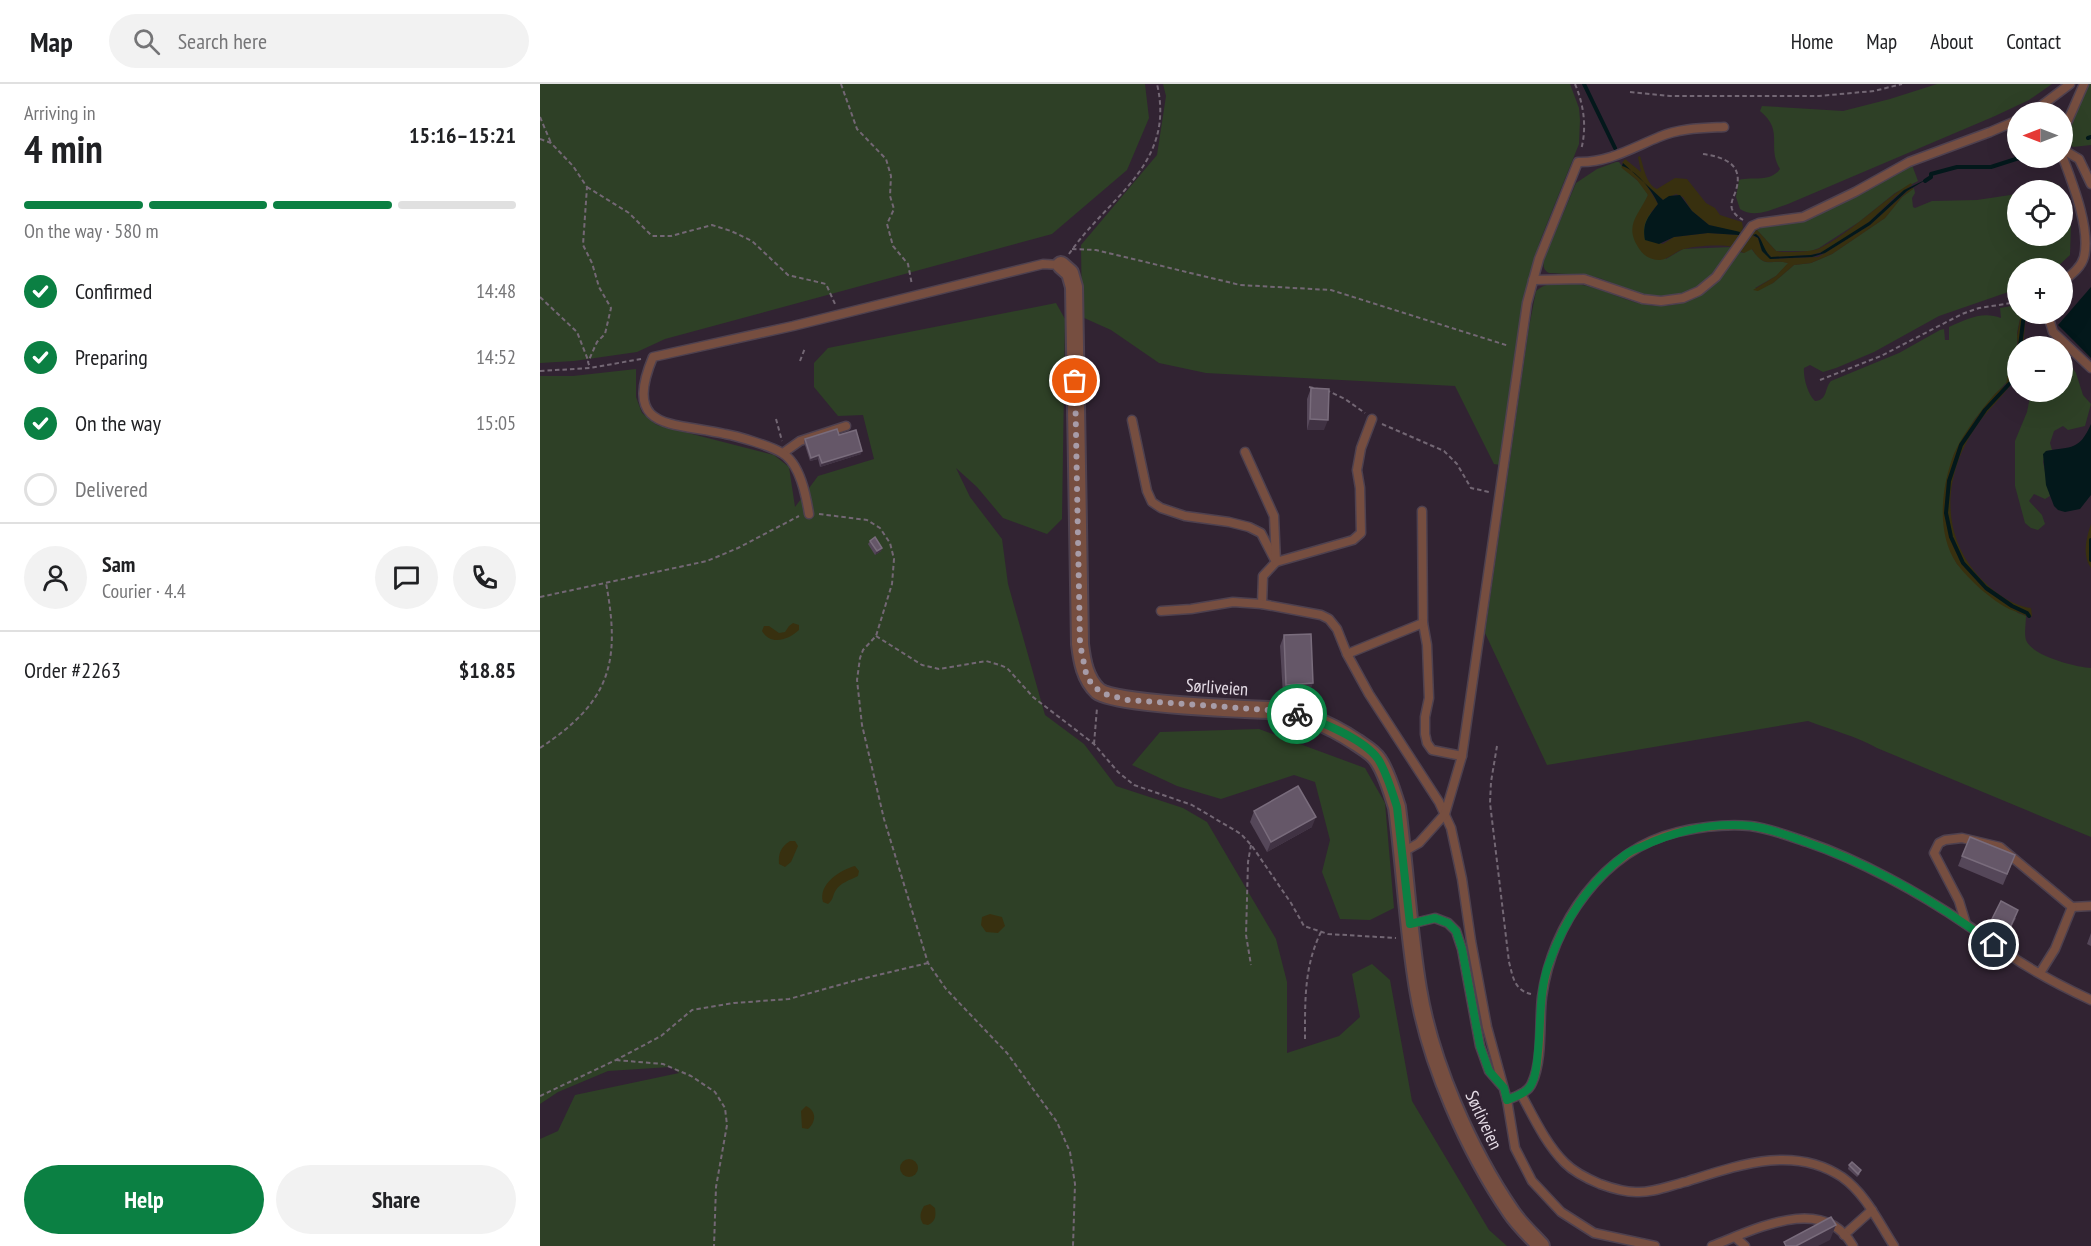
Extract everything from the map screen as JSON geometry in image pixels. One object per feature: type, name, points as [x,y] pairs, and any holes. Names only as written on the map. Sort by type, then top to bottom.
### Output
[{"type":"street","points":[[1061,265],[1070,273],[1074,287],[1080,644],[1087,678],[1099,691]]},
{"type":"street","name":"Sørliveien","points":[[1099,691],[1127,700],[1292,713],[1332,726],[1377,758],[1397,807],[1418,991],[1443,1078],[1469,1139],[1511,1213],[1541,1246]]},
{"type":"lane","points":[[2046,102],[2070,84]]},
{"type":"lane","points":[[2073,109],[2084,84]]},
{"type":"lane","points":[[1533,280],[1584,279],[1643,299],[1661,301],[1683,298],[1699,291],[1716,277],[1752,226],[1803,217],[1910,162],[2007,125]]},
{"type":"lane","points":[[1403,852],[1419,843],[1445,814],[1462,756],[1527,303],[1552,224],[1578,162],[1613,156],[1641,146],[1659,136],[1686,129],[1725,127]]},
{"type":"lane","points":[[2073,155],[2079,159],[2091,184]]},
{"type":"lane","points":[[2066,168],[2082,214],[2087,242],[2082,263],[2073,273]]},
{"type":"lane","points":[[809,514],[801,478],[783,453],[725,434],[677,426],[657,419],[646,408],[643,394],[645,377],[653,357],[1042,264],[1061,265]]},
{"type":"lane","points":[[2051,324],[2053,332],[2091,368]]},
{"type":"lane","points":[[1262,604],[1263,576],[1275,562],[1353,540],[1361,533],[1360,488],[1357,470],[1361,448],[1372,419]]},
{"type":"lane","points":[[1132,420],[1147,491],[1152,502],[1161,508],[1185,516],[1229,522],[1262,533],[1275,562]]},
{"type":"lane","points":[[783,453],[800,441],[846,426]]},
{"type":"lane","points":[[1245,452],[1274,516],[1275,562]]},
{"type":"lane","points":[[1422,511],[1423,622],[1427,645],[1429,698],[1425,717],[1425,734],[1432,750],[1462,756]]},
{"type":"lane","points":[[1161,611],[1233,602],[1262,604],[1321,615],[1337,629],[1347,654],[1445,814],[1451,828],[1487,1027],[1507,1100],[1515,1148],[1532,1181],[1545,1198],[1561,1212],[1594,1233],[1655,1246]]},
{"type":"lane","points":[[1347,654],[1423,622]]},
{"type":"lane","points":[[1507,1100],[1521,1094],[1532,1084],[1536,1070],[1546,972],[1557,941],[1568,920],[1599,879],[1626,854],[1676,833],[1707,827],[1751,826],[1774,831],[1827,849],[1883,875],[1966,924],[2009,955],[2091,1000]]},
{"type":"lane","points":[[1966,924],[1959,901],[1934,853],[1939,843],[1945,840],[1968,838],[2000,847],[2072,908],[2091,906]]},
{"type":"lane","points":[[2040,973],[2055,949],[2072,908]]},
{"type":"lane","points":[[1410,932],[1435,918],[1448,923],[1456,931],[1462,949],[1480,1046],[1489,1071],[1504,1088]]},
{"type":"lane","points":[[1521,1094],[1544,1137],[1566,1164],[1585,1178],[1609,1187],[1636,1192],[1653,1191],[1747,1163],[1791,1160],[1827,1168],[1844,1179],[1872,1210],[1894,1246]]},
{"type":"lane","points":[[1845,1235],[1872,1210]]},
{"type":"lane","points":[[1712,1246],[1767,1225],[1792,1219],[1818,1218],[1845,1235],[1853,1246]]},
{"type":"lane","points":[[1735,1237],[1745,1246]]},
{"type":"path","points":[[841,84],[857,129],[886,159],[891,176],[890,196],[894,209],[887,224],[893,246],[908,264],[915,294]]},
{"type":"path","points":[[1061,265],[1072,249],[1128,186],[1150,156],[1156,143],[1160,122],[1160,98],[1157,84]]},
{"type":"path","points":[[1575,84],[1584,120],[1582,147],[1578,162]]},
{"type":"path","points":[[1630,92],[1670,96],[1819,96],[1874,91],[1902,84]]},
{"type":"path","points":[[540,117],[551,143],[573,166],[587,187],[629,213],[652,236],[671,236],[712,225],[731,231],[752,241],[788,275],[826,284],[837,314]]},
{"type":"path","points":[[540,139],[551,143]]},
{"type":"path","points":[[1703,154],[1720,157],[1731,163],[1737,176],[1737,187],[1731,203],[1733,210],[1736,215],[1752,226]]},
{"type":"path","points":[[587,187],[583,245],[592,263],[599,287],[611,308],[605,334],[597,342],[588,362]]},
{"type":"path","points":[[1072,249],[1096,250],[1239,285],[1331,290],[1520,349]]},
{"type":"path","points":[[540,297],[577,332],[590,368]]},
{"type":"path","points":[[1820,380],[1893,350],[1962,314],[1979,308],[2007,304]]},
{"type":"path","points":[[800,361],[805,348]]},
{"type":"path","points":[[540,371],[590,368],[653,357]]},
{"type":"path","points":[[1309,387],[1329,390],[1346,399],[1372,419],[1444,451],[1457,464],[1471,488],[1489,492]]},
{"type":"path","points":[[776,419],[778,428]]},
{"type":"path","points":[[540,597],[707,561],[738,548],[796,517],[809,514],[862,519],[873,524],[886,535],[892,551],[894,571],[889,598],[876,636],[863,650],[857,680],[862,725],[884,819],[928,963],[946,989],[1007,1053],[1057,1122],[1070,1152],[1075,1185],[1073,1246]]},
{"type":"path","points":[[540,748],[566,729],[585,711],[601,690],[608,673],[612,646],[606,583]]},
{"type":"path","points":[[876,636],[922,665],[939,669],[979,662],[1007,668],[1046,709],[1094,744],[1118,772],[1134,785],[1192,805],[1241,834],[1291,903],[1304,926],[1328,934],[1410,932]]},
{"type":"path","points":[[1094,744],[1099,691]]},
{"type":"path","points":[[1497,746],[1490,803],[1509,962],[1518,988],[1542,996]]},
{"type":"path","points":[[1251,845],[1248,862],[1246,935],[1251,965]]},
{"type":"path","points":[[1305,1039],[1306,986],[1314,948],[1322,932]]},
{"type":"path","points":[[540,1096],[661,1036],[692,1010],[724,1004],[789,999],[928,963]]},
{"type":"path","points":[[616,1060],[663,1064],[691,1076],[715,1092],[725,1108],[727,1125],[716,1186],[714,1246]]},
{"type":"green space","points":[[540,84],[1145,84],[1149,118],[1127,170],[1052,234],[665,339],[637,352],[574,361],[540,363]]},
{"type":"green space","points":[[1163,84],[1570,84],[1579,108],[1579,144],[1540,241],[1523,301],[1500,465],[1494,464],[1455,386],[1206,373],[1159,363],[1111,330],[1082,317],[1081,245],[1157,155],[1166,96]]},
{"type":"green space","points":[[1937,84],[2052,84],[2025,102],[2007,102],[2007,110],[1995,116],[1788,204],[1758,213],[1740,209],[1736,197],[1739,180],[1766,178],[1780,169],[1774,153],[1772,125],[1760,111],[1762,106],[1843,111]]},
{"type":"green space","points":[[2091,84],[2091,145],[2073,147],[2073,120]]},
{"type":"green space","points":[[1619,162],[1646,190],[1648,195],[1646,200],[1666,259],[1683,249],[1732,247],[1703,283],[1680,295],[1652,296],[1634,292],[1599,278],[1549,273],[1545,270],[1545,257],[1576,183],[1597,169]]},
{"type":"green space","points":[[1912,165],[1918,181],[1895,193],[1859,222],[1819,248],[1811,251],[1776,251],[1757,230],[1765,226],[1801,222]]},
{"type":"green space","points":[[1914,188],[1915,193],[1912,198],[1915,208],[1932,201],[1977,200],[2007,196],[2007,246],[2070,246],[2070,255],[2067,258],[2007,258],[2007,292],[1939,316],[1874,352],[1836,368],[1823,372],[1810,365],[1804,368],[1804,376],[1806,386],[1815,401],[1822,399],[1831,381],[1899,353],[1940,330],[1944,329],[1945,340],[1949,340],[1949,327],[1968,319],[1987,315],[2001,318],[2000,308],[2007,307],[2007,324],[2019,324],[2017,336],[2007,336],[2007,382],[1974,420],[1954,454],[1946,482],[1943,517],[1950,550],[1957,564],[2018,613],[2026,616],[2025,637],[2030,646],[2055,660],[2091,668],[2091,837],[1861,740],[1808,721],[1547,765],[1485,633],[1536,291],[1551,284],[1562,283],[1596,288],[1646,305],[1679,304],[1706,290],[1718,280],[1739,252],[1744,253],[1751,248],[1765,262],[1789,263],[1776,276],[1755,288],[1759,289],[1773,283],[1794,265],[1811,263],[1832,254],[1885,218],[1902,197]]},
{"type":"green space","points":[[1056,303],[1065,319],[1062,519],[1047,534],[1003,518],[977,487],[956,468],[970,497],[1002,539],[1008,584],[1045,715],[1084,744],[1116,786],[1183,808],[1207,822],[1276,939],[1287,982],[1287,1053],[1339,1036],[1360,1017],[1352,974],[1372,964],[1390,980],[1412,1101],[1489,1230],[1507,1246],[540,1246],[540,1139],[558,1131],[575,1095],[679,1073],[670,1067],[608,1071],[558,1092],[540,1104],[540,376],[573,376],[636,369],[636,397],[642,413],[657,425],[774,455],[789,467],[795,507],[818,476],[874,459],[863,415],[838,416],[814,387],[814,363],[828,348]]},
{"type":"green space","points":[[2073,369],[2083,395],[2091,404],[2085,426],[2068,430],[2063,426],[2054,431],[2050,443],[2052,450],[2046,451],[2043,462],[2050,496],[2045,499],[2034,494],[2029,501],[2042,515],[2045,524],[2038,530],[2025,523],[2015,486],[2015,441],[2029,402],[2073,402]]},
{"type":"green space","points":[[1259,729],[1365,768],[1385,803],[1394,908],[1370,920],[1340,919],[1322,872],[1330,840],[1315,782],[1294,775],[1221,799],[1177,786],[1132,765],[1160,732]]},
{"type":"sand","points":[[1640,156],[1646,175],[1653,187],[1657,189],[1675,178],[1687,179],[1706,203],[1715,208],[1720,215],[1742,222],[1743,228],[1740,233],[1709,225],[1692,211],[1683,197],[1676,194],[1663,200],[1622,163],[1625,159],[1641,172],[1638,157]]},
{"type":"sand","points":[[1624,165],[1646,184],[1658,204],[1646,220],[1645,240],[1663,244],[1674,237],[1708,233],[1739,235],[1732,247],[1692,247],[1660,260],[1644,255],[1635,242],[1632,228],[1648,195],[1637,180],[1621,167]]},
{"type":"sand","points":[[1911,183],[1912,185],[1896,196],[1869,222],[1825,251],[1811,255],[1771,257],[1763,248],[1760,237],[1755,234],[1753,236],[1758,238],[1762,251],[1772,259],[1818,257],[1870,225],[1912,187],[1913,189],[1902,197],[1885,218],[1832,254],[1811,263],[1794,265],[1773,283],[1758,291],[1753,290],[1776,276],[1788,263],[1764,261],[1752,249],[1744,253],[1740,251],[1751,234],[1757,230],[1776,251],[1797,252],[1818,249],[1842,235]]},
{"type":"sand","points":[[2019,324],[2025,324],[2024,336],[2017,336]]},
{"type":"sand","points":[[2007,380],[2007,389],[1978,424],[1959,459],[1953,478],[1951,517],[1955,536],[1963,555],[1975,572],[2000,595],[2023,607],[2031,608],[2032,616],[2029,618],[1995,600],[1968,577],[1950,552],[1943,525],[1946,481],[1954,454],[1981,411],[2006,385]]},
{"type":"sand","points":[[2091,524],[2091,568],[2086,558],[2086,541]]},
{"type":"sand","points":[[793,623],[799,625],[799,630],[785,639],[770,639],[762,631],[764,626],[769,626],[779,633],[785,632]]},
{"type":"sand","points":[[790,841],[795,841],[798,846],[791,862],[785,867],[779,864],[779,857],[782,848]]},
{"type":"sand","points":[[855,866],[859,871],[858,876],[840,885],[828,904],[823,902],[822,895],[827,884],[837,874]]},
{"type":"sand","points":[[990,914],[1002,917],[1005,926],[998,933],[986,932],[981,925],[982,917]]},
{"type":"sand","points":[[806,1106],[814,1114],[813,1123],[808,1129],[802,1128],[801,1111]]},
{"type":"sand","points":[[909,1159],[915,1162],[918,1168],[915,1174],[909,1177],[903,1174],[900,1168],[903,1162]]},
{"type":"sand","points":[[930,1204],[935,1208],[935,1218],[928,1225],[923,1224],[922,1211],[924,1206]]},
{"type":"shaded area","points":[[1929,178],[1907,191],[1870,225],[1825,253],[1812,257],[1770,259],[1762,251],[1758,238],[1753,235],[1758,236],[1771,257],[1820,253],[1869,222],[1904,190]]},
{"type":"shaded area","points":[[1644,182],[1663,200],[1669,196],[1680,195],[1692,211],[1709,225],[1740,232],[1739,235],[1708,233],[1674,237],[1659,244],[1645,240],[1644,229],[1647,220],[1658,204]]},
{"type":"shaded area","points":[[2091,287],[2091,358],[2073,340],[2073,336],[2069,336],[2058,325],[2073,324],[2073,308]]},
{"type":"shaded area","points":[[2091,424],[2091,495],[2080,509],[2065,512],[2058,510],[2054,506],[2046,485],[2043,454],[2046,451],[2074,446],[2083,439]]},
{"type":"building","points":[[1311,388],[1329,389],[1328,420],[1310,419]]},
{"type":"building","points":[[837,429],[839,435],[856,430],[862,451],[822,463],[819,455],[811,458],[805,439]]},
{"type":"building","points":[[875,537],[882,548],[877,551],[870,541]]},
{"type":"building","points":[[1311,634],[1313,683],[1286,685],[1284,635]]},
{"type":"building","points":[[1298,786],[1316,817],[1271,842],[1254,811]]},
{"type":"building","points":[[1970,837],[2015,855],[2007,874],[1962,856]]},
{"type":"building","points":[[2001,901],[2018,910],[2009,930],[1991,921]]},
{"type":"building","points":[[1852,1162],[1861,1170],[1858,1174],[1849,1165]]},
{"type":"building","points":[[1831,1217],[1836,1225],[1796,1246],[1786,1246],[1784,1242]]},
{"type":"waterway","points":[[1584,84],[1615,148]]},
{"type":"waterway","points":[[1925,181],[1931,177],[1931,174],[1957,167],[1991,167],[2007,162]]},
{"type":"waterway","points":[[2021,336],[2023,324]]},
{"type":"waterway","points":[[2007,386],[1985,410],[1961,445],[1949,481],[1946,513],[1951,537],[1963,563],[1986,588],[2029,616]]},
{"type":"waterway","points":[[2091,540],[2091,560]]},
{"type":"way so far","points":[[1075,381],[1080,644],[1087,678],[1099,691],[1127,700],[1297,714]]},
{"type":"route","points":[[1297,714],[1332,726],[1377,758],[1397,807],[1410,924],[1435,918],[1448,923],[1456,931],[1462,949],[1480,1046],[1489,1071],[1504,1088],[1507,1100],[1521,1094],[1532,1084],[1538,1060],[1540,1017],[1546,972],[1557,941],[1568,920],[1599,879],[1626,854],[1676,833],[1707,827],[1751,826],[1774,831],[1827,849],[1883,875],[1966,924],[1994,945]]}]
